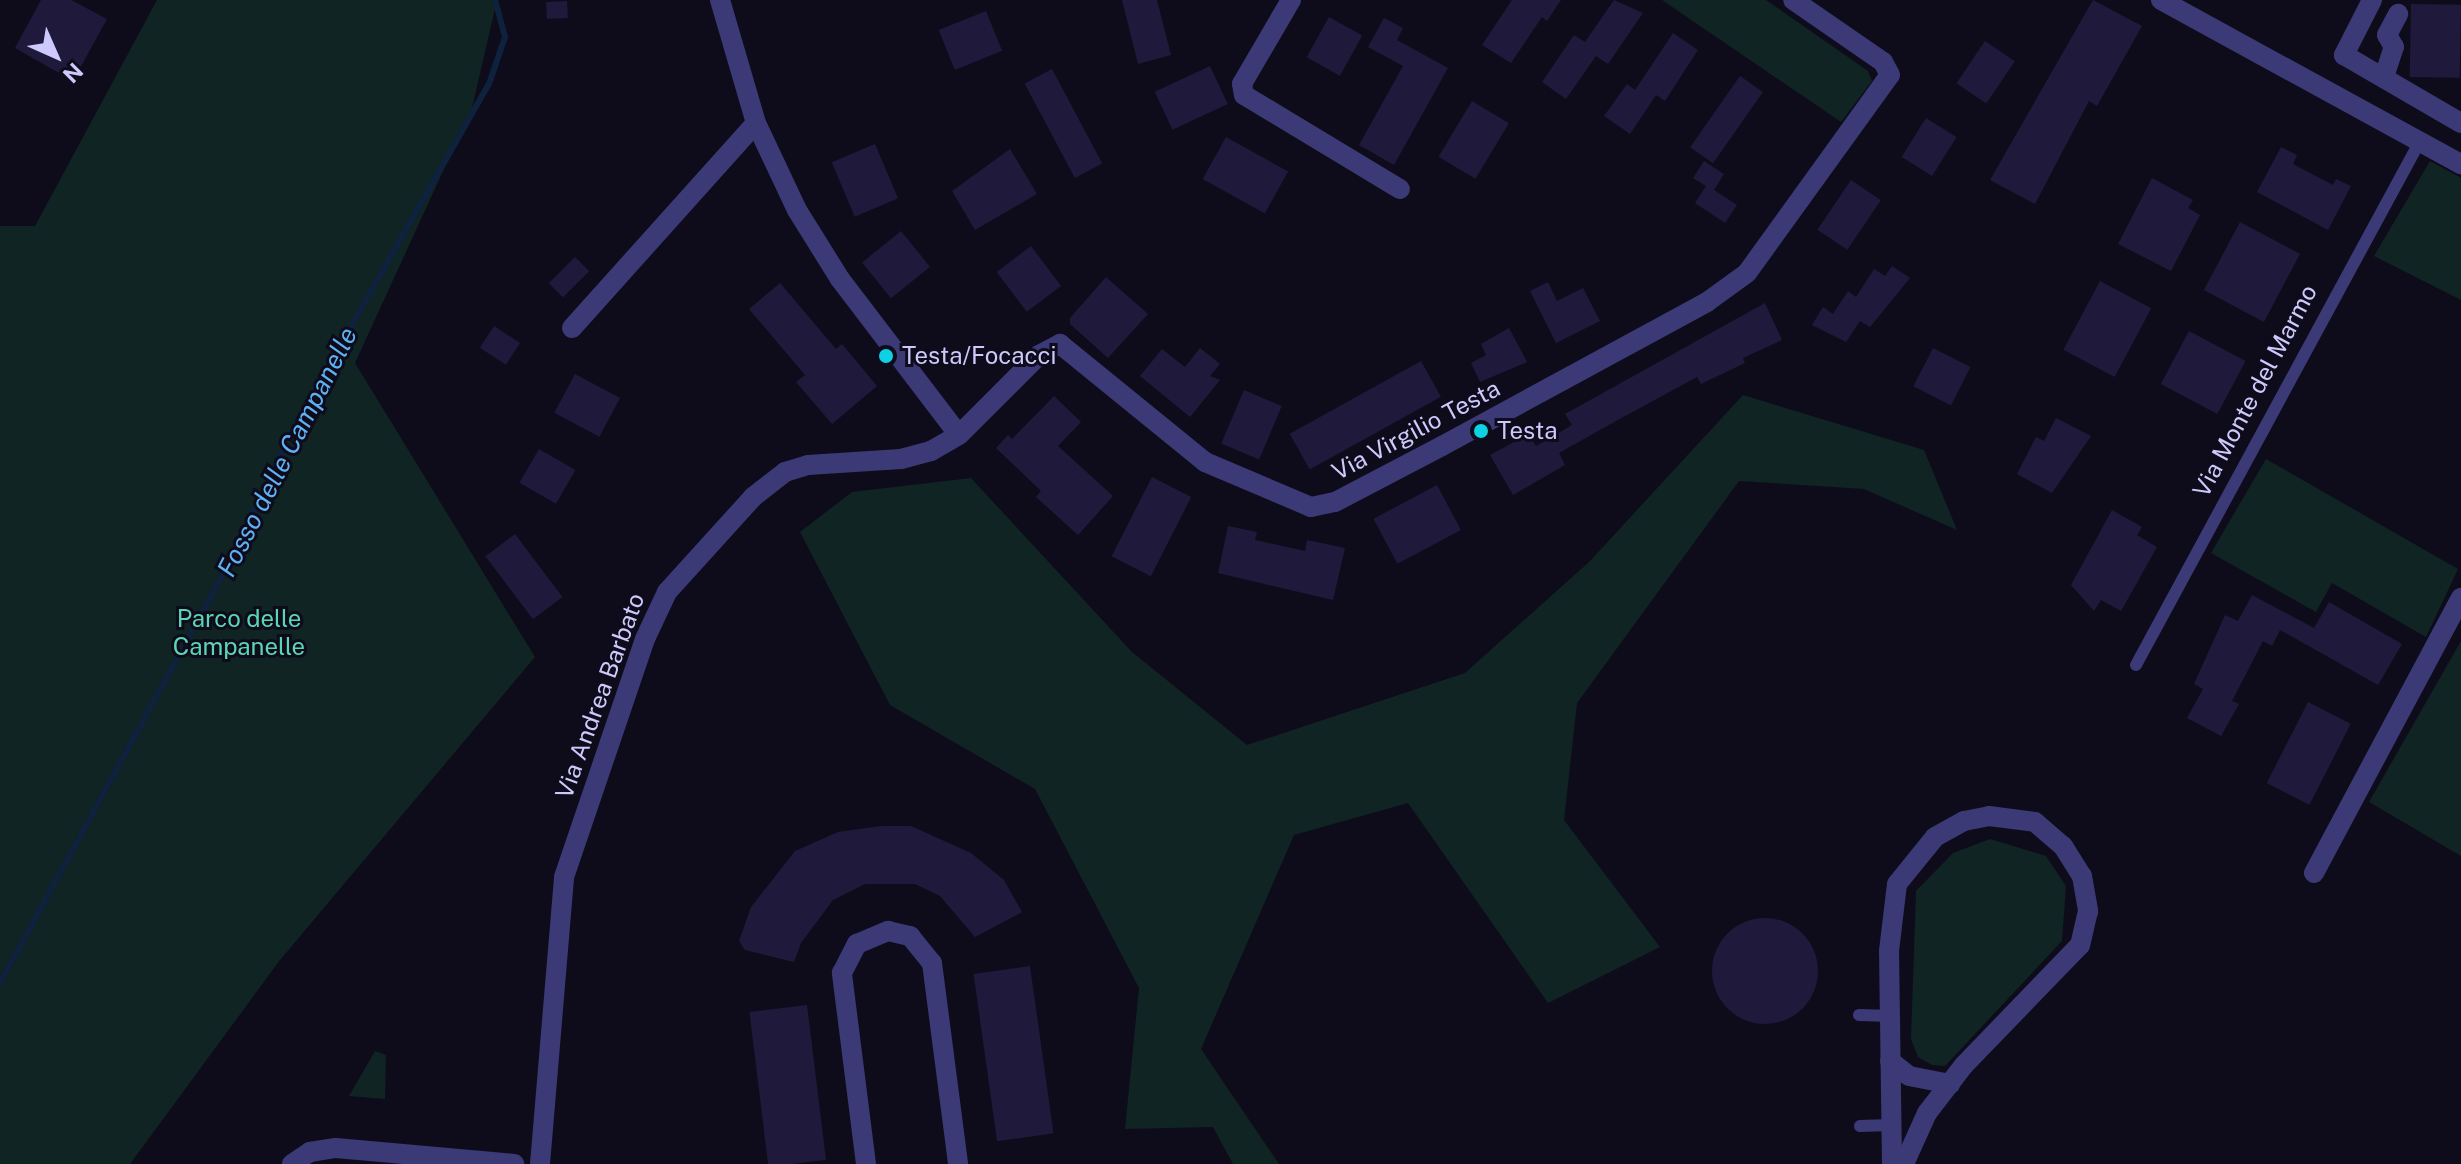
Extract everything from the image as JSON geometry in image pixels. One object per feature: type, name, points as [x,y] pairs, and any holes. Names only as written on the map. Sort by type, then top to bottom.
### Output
[{"type":"street","points":[[720,0],[756,123],[791,201],[840,279],[959,435]]},
{"type":"street","points":[[1291,0],[1242,84],[1244,95],[1400,189]]},
{"type":"street","name":"Via Virgilio Testa","points":[[959,435],[1039,355],[1060,344],[1205,462],[1292,503],[1311,507],[1335,502],[1707,302],[1741,278],[1888,82],[1889,70],[1793,0]]},
{"type":"street","points":[[2161,0],[2461,164]]},
{"type":"street","points":[[2372,0],[2344,55],[2461,123]]},
{"type":"street","points":[[2384,77],[2394,47],[2387,35],[2398,14]]},
{"type":"street","points":[[572,328],[756,123]]},
{"type":"street","name":"Via Andrea Barbato","points":[[540,1164],[564,877],[645,639],[667,592],[753,497],[785,472],[808,465],[901,459],[959,435]]},
{"type":"street","points":[[2314,873],[2461,598]]},
{"type":"street","points":[[1892,1164],[1890,1016],[1894,894],[1917,856],[1935,837],[1975,818],[2022,818],[2045,828],[2071,855],[2087,888],[2088,911],[2080,945],[1950,1084],[1927,1113],[1904,1164]]},
{"type":"street","points":[[866,1164],[842,973],[857,944],[888,931],[917,941],[934,967],[958,1164]]},
{"type":"street","points":[[1890,1061],[1909,1076],[1950,1084]]},
{"type":"street","points":[[292,1164],[310,1152],[336,1148],[514,1164]]},
{"type":"lane","name":"Via Monte del Marmo","points":[[2136,665],[2420,141]]},
{"type":"lane","points":[[1859,1015],[1890,1016]]},
{"type":"lane","points":[[1860,1126],[1891,1125]]},
{"type":"green space","name":"Parco delle Campanelle","points":[[157,0],[497,0],[472,108],[355,363],[535,657],[280,960],[130,1164],[0,1164],[0,226],[35,226]]},
{"type":"green space","points":[[1662,0],[1766,0],[1868,71],[1872,81],[1841,122]]},
{"type":"green space","points":[[2430,161],[2461,178],[2461,300],[2374,256]]},
{"type":"green space","points":[[1743,395],[1924,450],[1957,530],[1864,489],[1739,481],[1577,703],[1564,820],[1660,947],[1548,1003],[1408,803],[1294,835],[1201,1049],[1279,1164],[1233,1164],[1213,1127],[1125,1129],[1139,988],[1035,789],[890,705],[800,532],[852,492],[971,478],[1132,652],[1247,745],[1465,673],[1590,561]]},
{"type":"green space","points":[[2266,459],[2458,569],[2426,637],[2332,583],[2316,612],[2211,553]]},
{"type":"green space","points":[[2461,641],[2461,856],[2369,802]]},
{"type":"green space","points":[[1990,839],[2046,856],[2066,886],[2062,941],[1945,1066],[1932,1065],[1918,1057],[1911,1039],[1916,891],[1953,853]]},
{"type":"green space","points":[[375,1051],[386,1055],[385,1099],[349,1096]]},
{"type":"building","points":[[41,0],[71,0],[107,19],[73,81],[15,48]]},
{"type":"building","points":[[1122,0],[1157,0],[1171,55],[1138,64]]},
{"type":"building","points":[[1512,0],[1561,0],[1547,21],[1542,17],[1511,63],[1482,45]]},
{"type":"building","points":[[1614,0],[1643,13],[1608,64],[1596,56],[1566,99],[1542,82],[1574,35],[1585,42]]},
{"type":"building","points":[[2093,0],[2142,26],[2097,106],[2089,101],[2035,204],[1990,180]]},
{"type":"building","points":[[567,1],[568,18],[547,19],[546,2]]},
{"type":"building","points":[[2411,4],[2461,5],[2460,78],[2410,77]]},
{"type":"building","points":[[986,11],[1002,51],[955,70],[939,30]]},
{"type":"building","points":[[1329,17],[1362,35],[1340,76],[1307,57]]},
{"type":"building","points":[[1384,18],[1403,28],[1397,40],[1448,68],[1394,165],[1359,145],[1403,66],[1368,47]]},
{"type":"building","points":[[1673,33],[1698,50],[1665,101],[1656,95],[1630,134],[1604,116],[1627,84],[1635,90]]},
{"type":"building","points":[[1985,41],[2015,61],[1986,103],[1956,83]]},
{"type":"building","points":[[1210,66],[1228,104],[1172,130],[1155,92]]},
{"type":"building","points":[[1052,69],[1102,163],[1075,178],[1025,84]]},
{"type":"building","points":[[1740,76],[1763,92],[1713,163],[1690,147]]},
{"type":"building","points":[[1472,101],[1509,123],[1475,179],[1439,157]]},
{"type":"building","points":[[1926,118],[1957,137],[1932,176],[1902,157]]},
{"type":"building","points":[[1226,137],[1288,171],[1265,213],[1203,179]]},
{"type":"building","points":[[875,144],[898,198],[855,217],[832,162]]},
{"type":"building","points":[[2281,147],[2297,155],[2293,164],[2333,185],[2336,179],[2351,186],[2328,230],[2257,192]]},
{"type":"building","points":[[1010,149],[1037,194],[975,230],[952,191]]},
{"type":"building","points":[[1704,161],[1724,174],[1714,190],[1737,205],[1725,223],[1695,203],[1706,186],[1693,178]]},
{"type":"building","points":[[2152,178],[2193,200],[2188,208],[2200,215],[2171,271],[2118,244]]},
{"type":"building","points":[[1851,180],[1881,200],[1847,250],[1817,230]]},
{"type":"building","points":[[2240,222],[2300,254],[2264,322],[2204,290]]},
{"type":"building","points":[[901,231],[930,267],[891,298],[862,262]]},
{"type":"building","points":[[1031,246],[1061,286],[1027,312],[997,272]]},
{"type":"building","points":[[575,257],[589,271],[563,297],[549,283]]},
{"type":"building","points":[[1892,266],[1910,278],[1870,327],[1860,321],[1846,342],[1812,325],[1823,307],[1833,314],[1848,291],[1856,297],[1874,269],[1885,276]]},
{"type":"building","points":[[1106,277],[1148,314],[1108,358],[1070,324],[1070,318]]},
{"type":"building","points":[[2100,281],[2151,308],[2115,377],[2063,350]]},
{"type":"building","points":[[1548,282],[1557,301],[1583,288],[1600,321],[1556,343],[1530,291]]},
{"type":"building","points":[[780,283],[836,349],[842,344],[877,386],[832,424],[796,382],[805,375],[749,309]]},
{"type":"building","points":[[1765,303],[1782,340],[1743,358],[1745,363],[1701,384],[1697,377],[1559,453],[1565,465],[1513,495],[1490,455],[1529,434],[1536,446],[1572,425],[1565,414]]},
{"type":"building","points":[[494,326],[520,343],[506,365],[480,348]]},
{"type":"building","points":[[1509,328],[1527,362],[1480,382],[1471,363],[1486,355],[1481,344]]},
{"type":"building","points":[[2189,331],[2246,361],[2217,414],[2161,384]]},
{"type":"building","points":[[1200,348],[1220,364],[1210,376],[1220,380],[1190,417],[1140,376],[1162,349],[1185,367]]},
{"type":"building","points":[[1933,348],[1970,367],[1951,405],[1913,386]]},
{"type":"building","points":[[1421,361],[1441,397],[1310,470],[1290,434]]},
{"type":"building","points":[[575,374],[620,398],[599,437],[554,413]]},
{"type":"building","points":[[1244,390],[1282,406],[1259,459],[1221,443]]},
{"type":"building","points":[[1054,396],[1081,422],[1058,446],[1113,496],[1078,535],[1036,497],[1041,491],[996,448],[1008,435],[1012,439]]},
{"type":"building","points":[[2056,418],[2091,436],[2052,493],[2017,474],[2036,437],[2044,441]]},
{"type":"building","points":[[539,449],[575,470],[556,504],[520,483]]},
{"type":"building","points":[[1152,477],[1191,497],[1151,576],[1112,556]]},
{"type":"building","points":[[1437,485],[1461,530],[1397,564],[1373,519]]},
{"type":"building","points":[[2112,510],[2142,527],[2137,535],[2157,547],[2121,611],[2101,600],[2094,611],[2071,585]]},
{"type":"building","points":[[1228,526],[1257,532],[1255,540],[1305,551],[1307,540],[1345,548],[1333,600],[1218,573]]},
{"type":"building","points":[[515,534],[563,597],[533,619],[485,556]]},
{"type":"building","points":[[2252,595],[2314,628],[2329,602],[2402,644],[2378,685],[2280,630],[2272,646],[2263,641],[2232,701],[2239,704],[2221,736],[2187,718],[2203,689],[2194,684],[2225,615],[2238,621]]},
{"type":"building","points":[[2308,702],[2351,724],[2309,805],[2267,783]]},
{"type":"building","points":[[881,826],[911,826],[971,853],[1004,880],[1022,912],[975,937],[940,896],[915,884],[865,884],[833,900],[801,943],[794,962],[745,950],[739,941],[751,907],[795,851],[838,832]]},
{"type":"building","points":[[1765,918],[1785,922],[1803,933],[1814,951],[1818,971],[1814,991],[1803,1009],[1785,1020],[1765,1024],[1745,1020],[1727,1009],[1716,991],[1712,971],[1716,951],[1727,933],[1745,922]]},
{"type":"building","points":[[1030,966],[1054,1133],[997,1141],[974,974]]},
{"type":"building","points":[[807,1005],[826,1160],[768,1164],[749,1012]]},
{"type":"waterway","name":"Fosso delle Campanelle","points":[[0,983],[221,578],[295,425],[489,84],[505,37],[495,0]]},
{"type":"place","name":"Testa/Focacci","points":[[886,356]]},
{"type":"place","name":"Testa","points":[[1481,431]]}]
